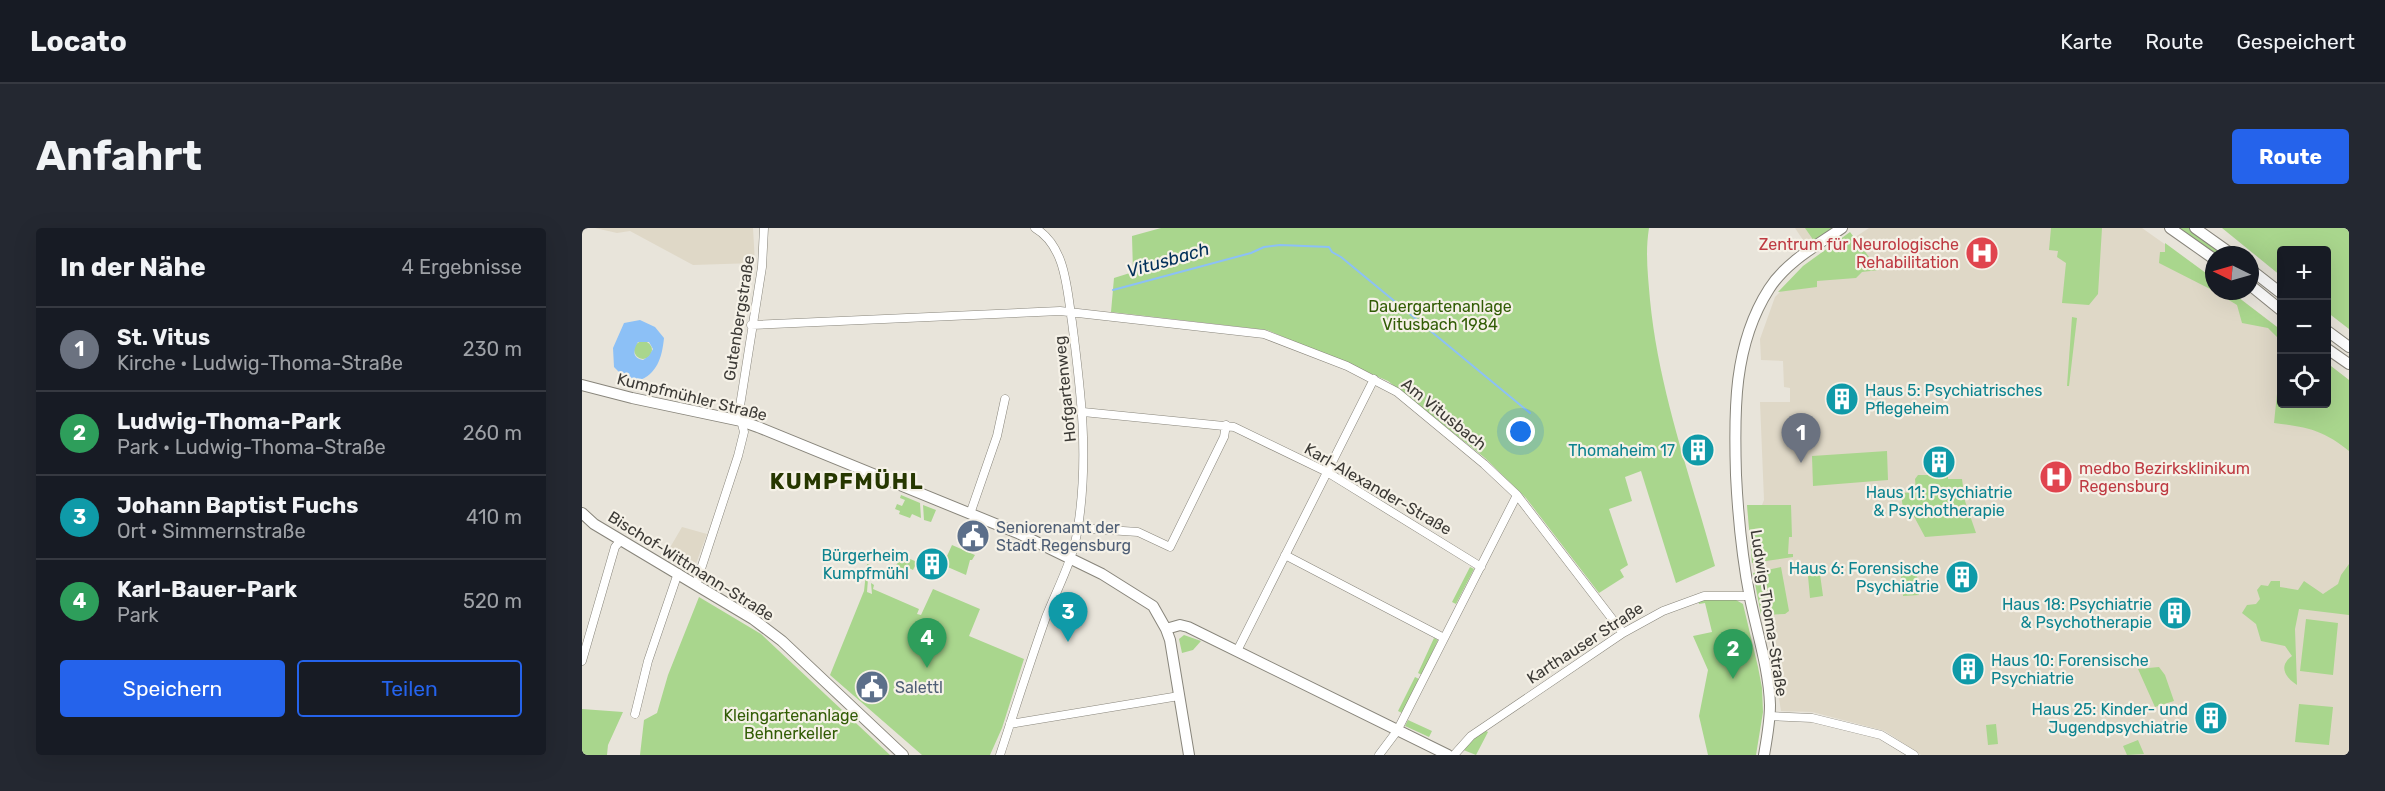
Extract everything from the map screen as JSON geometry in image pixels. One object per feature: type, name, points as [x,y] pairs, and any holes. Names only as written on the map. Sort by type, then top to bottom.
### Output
[{"type":"street","name":"Gutenbergstraße","points":[[696,584],[732,479],[744,432],[739,412],[762,267],[764,228]]},
{"type":"street","name":"Hofgartenweg","points":[[1000,755],[1038,639],[1071,558],[1078,528],[1085,441],[1064,270],[1047,238],[1035,228]]},
{"type":"street","name":"Ludwig-Thoma-Straße","points":[[1764,755],[1769,716],[1768,683],[1749,596],[1738,515],[1735,404],[1742,355],[1757,311],[1779,276],[1799,258],[1842,228]]},
{"type":"street","points":[[2170,228],[2205,252]]},
{"type":"street","points":[[2195,228],[2220,246]]},
{"type":"street","points":[[2259,275],[2277,290]]},
{"type":"street","points":[[2259,292],[2277,307]]},
{"type":"street","name":"Am Vitusbach","points":[[752,325],[1070,312],[1264,334],[1374,379],[1397,392],[1484,464],[1517,495],[1623,633]]},
{"type":"street","points":[[2331,334],[2349,347]]},
{"type":"street","points":[[2331,351],[2349,364]]},
{"type":"street","points":[[1238,651],[1374,379]]},
{"type":"street","name":"Kumpfmühler Straße","points":[[582,385],[741,421],[833,456],[1071,558],[1132,591],[1153,606],[1166,629]]},
{"type":"street","points":[[970,514],[997,436],[1005,399]]},
{"type":"street","name":"Karl-Alexander-Straße","points":[[1083,412],[1234,427],[1327,472],[1481,567]]},
{"type":"street","points":[[1078,528],[1138,532],[1170,548],[1224,437],[1226,425]]},
{"type":"street","points":[[1379,755],[1397,731],[1517,495]]},
{"type":"street","name":"Bischof-Wittmann-Straße","points":[[582,513],[594,524],[753,619],[782,641],[903,755]]},
{"type":"street","name":"Bischof-Wittmann-Straße","points":[[582,521],[594,524]]},
{"type":"street","points":[[582,661],[615,547],[621,540]]},
{"type":"street","points":[[1285,555],[1443,638]]},
{"type":"street","points":[[635,714],[648,661],[678,573]]},
{"type":"street","name":"Karthauser Straße","points":[[1454,755],[1471,736],[1623,633],[1663,610],[1704,596],[1749,596]]},
{"type":"street","points":[[1189,755],[1166,629],[1180,625],[1238,651],[1448,755]]},
{"type":"street","points":[[1010,724],[1179,696]]},
{"type":"street","points":[[1769,716],[1812,718],[1881,735],[1914,755]]},
{"type":"shaded area","points":[[595,228],[753,228],[755,263],[693,265],[630,231],[617,233]]},
{"type":"shaded area","points":[[1795,228],[1833,228],[1807,246]]},
{"type":"shaded area","name":"medbo Bezirksklinikum Regensburg","points":[[1869,228],[2142,228],[2205,273],[2205,300],[2242,300],[2277,327],[2277,408],[2331,408],[2331,366],[2349,380],[2349,755],[1921,755],[1885,731],[1812,712],[1781,711],[1772,654],[1752,563],[1747,505],[1762,505],[1764,500],[1760,402],[1790,402],[1790,388],[1784,387],[1783,361],[1761,360],[1760,339],[1775,297],[1796,276]]},
{"type":"shaded area","points":[[682,527],[707,534],[694,569],[690,572],[660,554],[668,551]]},
{"type":"green space","name":"Dauergartenanlage Vitusbach 1984","points":[[1161,228],[1649,228],[1648,282],[1654,334],[1668,401],[1715,566],[1676,583],[1641,471],[1625,477],[1632,501],[1609,509],[1628,565],[1620,570],[1624,577],[1599,593],[1526,498],[1485,458],[1388,381],[1267,330],[1111,312],[1114,278],[1133,272],[1132,236]]},
{"type":"green space","points":[[1805,228],[1833,228],[1814,241]]},
{"type":"green space","points":[[2051,228],[2102,228],[2098,294],[2089,305],[2062,303],[2066,263],[2057,257],[2058,251],[2049,250]]},
{"type":"green space","points":[[2178,228],[2190,228],[2215,246],[2205,246]]},
{"type":"green space","points":[[2222,228],[2349,228],[2349,329],[2331,315],[2331,246],[2277,246],[2277,273],[2259,258],[2259,246],[2244,246]]},
{"type":"green space","points":[[1850,232],[1879,270],[1862,272],[1856,278],[1817,281],[1817,287],[1778,292],[1803,266]]},
{"type":"green space","points":[[2165,243],[2205,272],[2205,286],[2159,263],[2160,252],[2165,252]]},
{"type":"green space","points":[[2229,300],[2242,300],[2277,327],[2277,337],[2268,328],[2242,323],[2237,305]]},
{"type":"green space","points":[[2072,317],[2077,318],[2069,386],[2067,386]]},
{"type":"green space","points":[[639,341],[647,341],[652,346],[650,357],[639,359],[634,354],[634,346]]},
{"type":"green space","points":[[2331,366],[2349,380],[2349,451],[2323,434],[2296,426],[2274,423],[2277,394],[2277,408],[2331,408]]},
{"type":"green space","points":[[1887,451],[1888,480],[1813,486],[1812,456]]},
{"type":"green space","points":[[1948,464],[1948,479],[1962,479],[1965,501],[1976,533],[1925,537],[1910,509],[1903,509],[1901,493],[1916,492],[1915,479],[1918,475],[1932,475],[1931,465]]},
{"type":"green space","points":[[901,495],[920,503],[921,518],[912,514],[910,518],[899,514],[900,511],[895,509],[897,504],[902,506],[905,500],[900,498]]},
{"type":"green space","points":[[923,505],[936,510],[931,522],[924,520]]},
{"type":"green space","points":[[1747,505],[1791,505],[1792,537],[1789,537],[1788,554],[1793,554],[1793,557],[1752,563]]},
{"type":"green space","points":[[952,545],[975,555],[970,560],[966,575],[943,565]]},
{"type":"green space","points":[[901,555],[917,562],[913,570],[907,567],[904,574],[894,570]]},
{"type":"green space","points":[[867,564],[873,566],[868,579],[867,592],[872,594],[871,583],[874,585],[873,589],[919,609],[917,614],[921,615],[933,589],[980,609],[969,636],[1024,659],[1002,728],[990,755],[922,755],[830,675],[864,591]]},
{"type":"green space","points":[[2349,564],[2349,615],[2299,609],[2295,629],[2297,685],[2286,675],[2284,667],[2292,656],[2285,646],[2261,641],[2256,624],[2242,613],[2247,605],[2256,604],[2260,599],[2257,590],[2261,585],[2268,586],[2271,581],[2280,581],[2280,587],[2298,590],[2304,581],[2323,594],[2338,584]]},
{"type":"green space","points":[[1916,566],[1919,595],[1903,596],[1900,568]]},
{"type":"green space","points":[[1470,567],[1474,569],[1456,604],[1452,602]]},
{"type":"green space","points":[[1781,567],[1789,611],[1785,614],[1761,615],[1753,573]]},
{"type":"green space","points":[[1820,574],[1823,596],[1810,598],[1808,576]]},
{"type":"green space","name":"Kleingartenanlage Behnerkeller","points":[[699,597],[761,634],[890,755],[640,755],[644,720],[657,713],[668,675]]},
{"type":"green space","points":[[1720,597],[1743,604],[1758,667],[1763,712],[1756,755],[1708,755],[1699,716],[1708,670],[1693,636],[1712,632],[1705,603],[1699,604],[1698,600]]},
{"type":"green space","points":[[2306,619],[2338,623],[2333,675],[2300,671]]},
{"type":"green space","points":[[1184,635],[1201,641],[1193,650],[1182,653],[1179,639]]},
{"type":"green space","points":[[1434,638],[1438,640],[1422,675],[1418,673]]},
{"type":"green space","points":[[2159,667],[2165,675],[2174,701],[2155,707],[2138,669]]},
{"type":"green space","points":[[1415,677],[1419,679],[1402,713],[1398,711]]},
{"type":"green space","points":[[2299,704],[2333,707],[2329,745],[2295,742]]},
{"type":"green space","points":[[582,709],[623,712],[608,745],[607,755],[582,755]]},
{"type":"green space","points":[[1408,720],[1432,731],[1429,737],[1405,726]]},
{"type":"green space","points":[[1996,724],[1998,744],[1988,745],[1986,725]]},
{"type":"green space","points":[[1484,730],[1488,732],[1476,755],[1461,749]]},
{"type":"green space","points":[[2138,740],[2144,754],[2127,755],[2123,746]]},
{"type":"water","points":[[640,320],[655,327],[664,338],[662,352],[654,370],[638,381],[621,374],[614,367],[613,348],[624,323]],"holes":[[[638,342],[649,342],[653,349],[649,356],[643,360],[635,356],[634,351]]]},
{"type":"waterway","name":"Vitusbach","points":[[1113,290],[1251,253],[1264,247],[1280,245],[1329,247],[1332,252],[1530,413]]},
{"type":"place","name":"Zentrum für Neurologische Rehabilitation","points":[[1982,253]]},
{"type":"place","name":"Haus 5: Psychiatrisches Pflegeheim","points":[[1842,399]]},
{"type":"place","name":"Thomaheim 17","points":[[1698,450]]},
{"type":"place","name":"Haus 11: Psychiatrie & Psychotherapie","points":[[1939,462]]},
{"type":"place","name":"St. Vitus","points":[[1801,463]]},
{"type":"place","name":"medbo Bezirksklinikum Regensburg","points":[[2056,477]]},
{"type":"place","name":"Seniorenamt der Stadt Regensburg","points":[[973,536]]},
{"type":"place","name":"Bürgerheim Kumpfmühl","points":[[932,564]]},
{"type":"place","name":"Haus 6: Forensische Psychiatrie","points":[[1962,577]]},
{"type":"place","name":"Haus 18: Psychiatrie & Psychotherapie","points":[[2175,613]]},
{"type":"place","name":"Johann Baptist Fuchs","points":[[1068,642]]},
{"type":"place","name":"Karl-Bauer-Park","points":[[927,668]]},
{"type":"place","name":"Haus 10: Forensische Psychiatrie","points":[[1968,669]]},
{"type":"place","name":"Ludwig-Thoma-Park","points":[[1733,679]]},
{"type":"place","name":"Salettl","points":[[872,687]]},
{"type":"place","name":"Haus 25: Kinder- und Jugendpsychiatrie","points":[[2211,718]]},
{"type":"district","name":"KUMPFMÜHL","points":[[847,481]]}]
